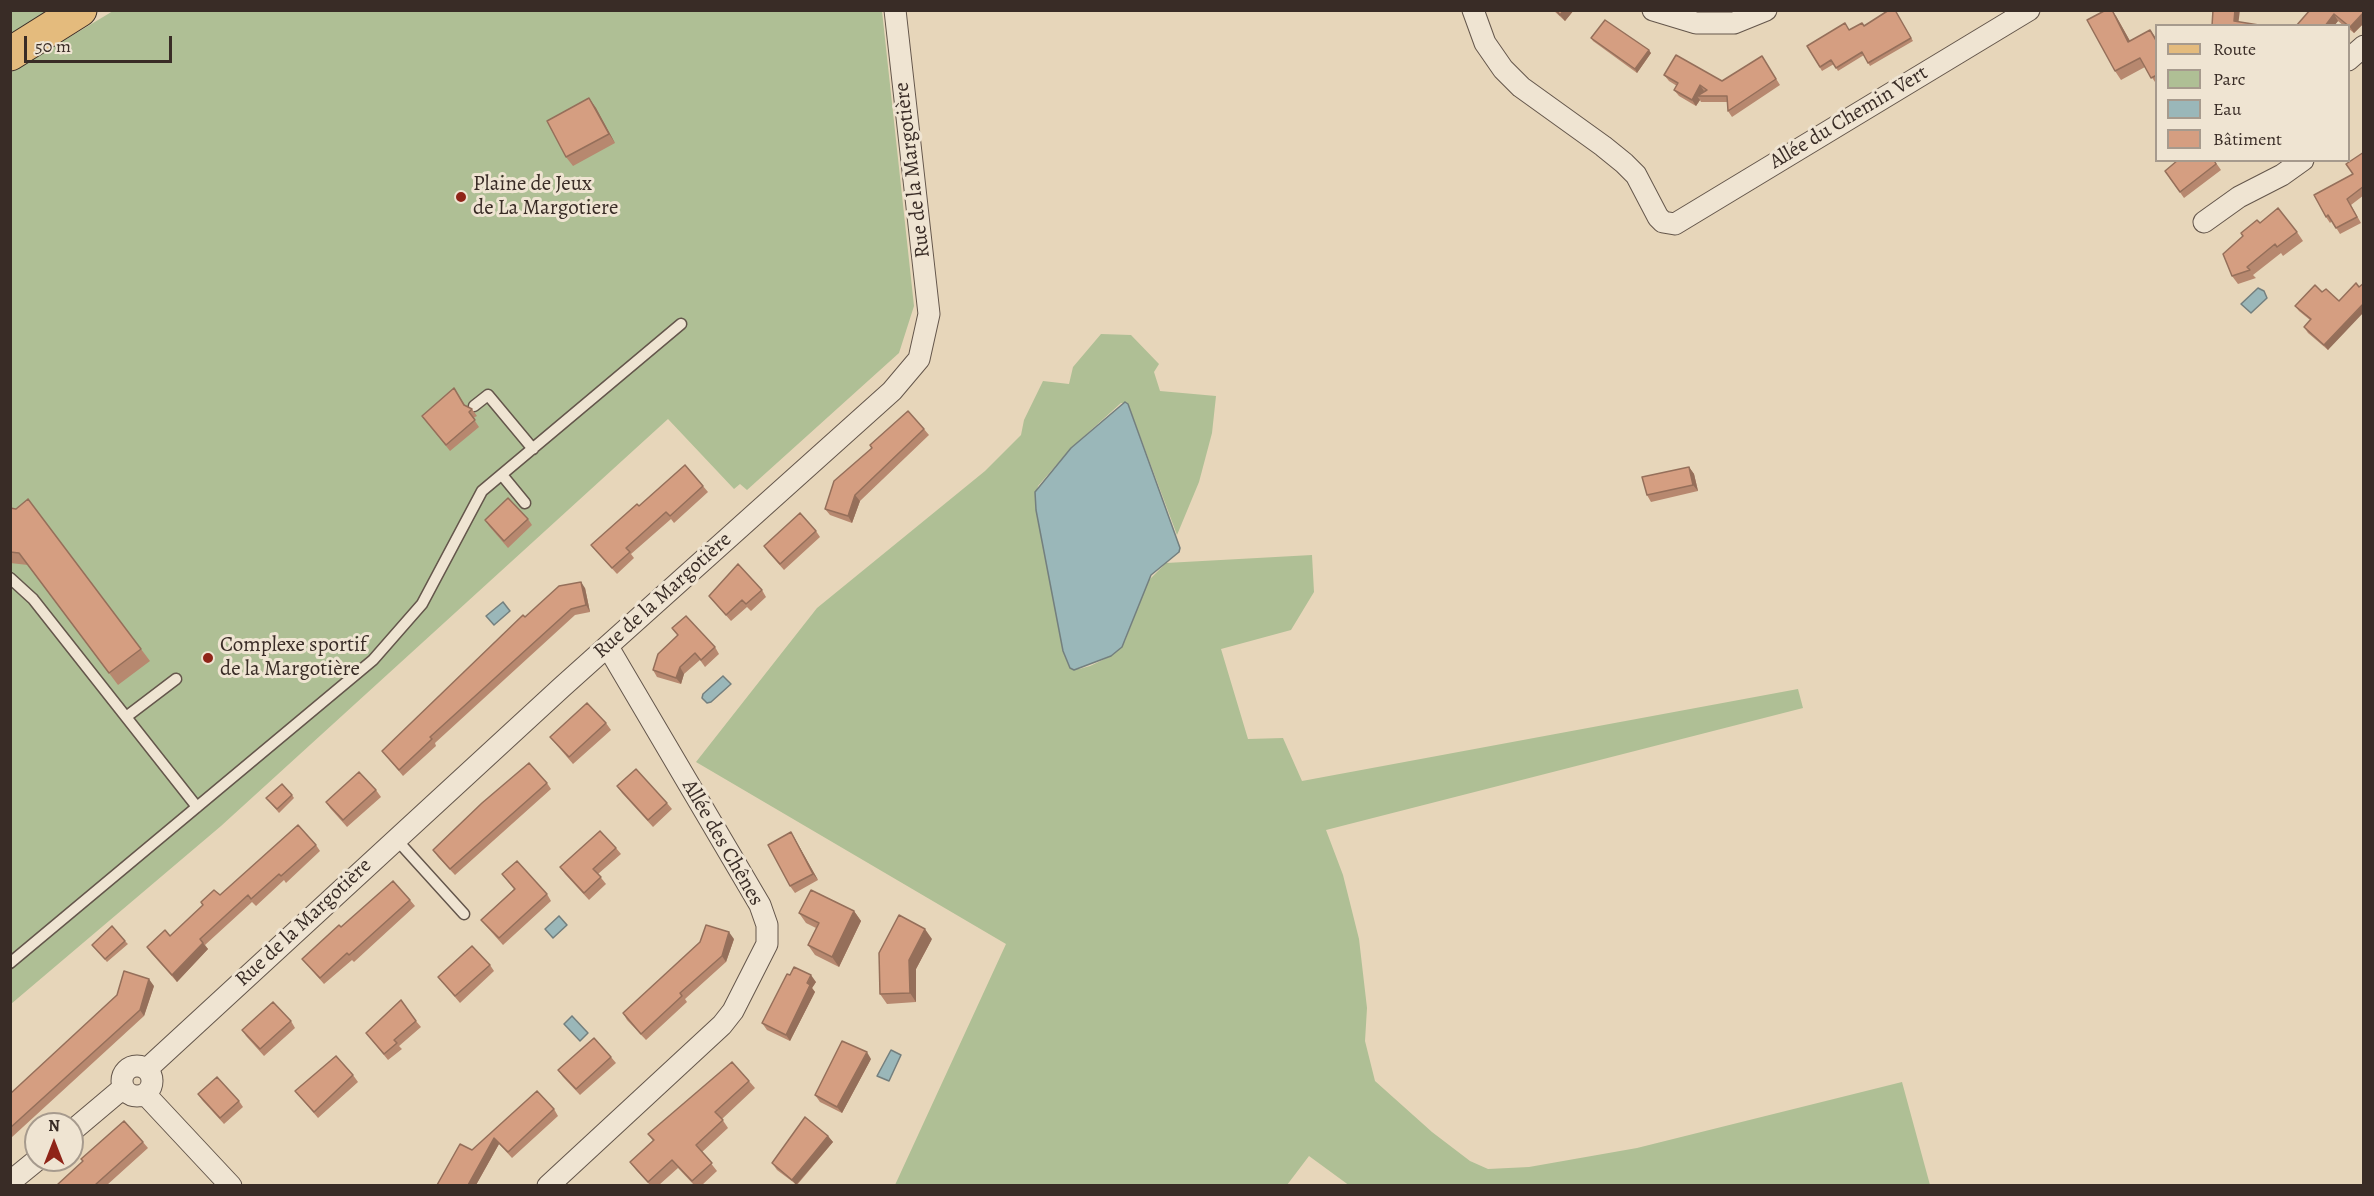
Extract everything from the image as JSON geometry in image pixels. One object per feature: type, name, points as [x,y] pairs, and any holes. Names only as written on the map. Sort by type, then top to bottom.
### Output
[{"type":"main road","points":[[10,54],[80,10]]},
{"type":"street","name":"Rue de la Margotière","points":[[84,1121],[123,1088],[122,1077],[128,1069],[137,1066],[147,1069],[396,839],[892,391],[919,359],[929,314],[895,10]]},
{"type":"street","name":"Allée du Chemin Vert","points":[[1473,10],[1485,43],[1503,69],[1539,100],[1603,146],[1636,175],[1658,217],[1669,224],[1682,221],[2029,10]]},
{"type":"street","points":[[1653,10],[1696,23],[1734,23],[1766,10]]},
{"type":"street","points":[[2350,59],[2364,46]]},
{"type":"street","points":[[2204,222],[2239,197],[2282,175],[2300,162]]},
{"type":"street","name":"Allée des Chênes","points":[[548,1185],[722,1025],[734,1011],[767,944],[767,925],[760,904],[608,647]]},
{"type":"street","points":[[146,1094],[152,1083],[147,1069]]},
{"type":"street","points":[[123,1088],[134,1096],[146,1094]]},
{"type":"street","points":[[146,1094],[231,1185]]},
{"type":"street","points":[[10,1182],[24,1171]]},
{"type":"lane","points":[[10,963],[373,660],[422,604],[482,491],[681,324]]},
{"type":"lane","points":[[474,406],[488,395],[533,449]]},
{"type":"lane","points":[[502,475],[525,503]]},
{"type":"lane","points":[[10,578],[33,599],[197,807]]},
{"type":"lane","points":[[126,717],[176,679]]},
{"type":"lane","points":[[396,839],[464,914]]},
{"type":"green space","points":[[11,11],[55,11],[11,38]]},
{"type":"green space","name":"Complexe sportif de la Margotière","points":[[113,11],[882,11],[914,306],[899,353],[747,490],[740,484],[734,489],[668,419],[221,826],[11,1004],[10,73]]},
{"type":"green space","points":[[1101,334],[1131,335],[1159,364],[1154,372],[1160,391],[1216,396],[1212,433],[1199,482],[1177,535],[1128,404],[1121,403],[1071,448],[1038,486],[1035,503],[1063,651],[1070,667],[1079,669],[1090,666],[1111,656],[1125,641],[1148,581],[1166,563],[1312,555],[1314,592],[1291,630],[1221,649],[1248,739],[1283,738],[1302,781],[1798,689],[1803,708],[1326,830],[1343,875],[1359,939],[1367,1008],[1365,1041],[1375,1081],[1432,1132],[1470,1161],[1488,1169],[1529,1167],[1637,1148],[1902,1082],[1930,1185],[1350,1186],[1309,1156],[1287,1185],[895,1185],[1006,944],[696,762],[817,608],[985,471],[1021,435],[1024,420],[1043,381],[1069,384],[1073,367]]},
{"type":"water","points":[[2258,288],[2264,291],[2267,298],[2251,313],[2241,304]]},
{"type":"water","points":[[1125,402],[1128,404],[1180,548],[1179,552],[1151,575],[1122,647],[1111,656],[1074,670],[1070,668],[1063,651],[1036,510],[1035,492],[1071,448]]},
{"type":"water","points":[[503,602],[510,611],[494,625],[486,616]]},
{"type":"water","points":[[723,676],[731,684],[707,703],[702,698],[703,694]]},
{"type":"water","points":[[559,916],[567,925],[553,938],[545,929]]},
{"type":"water","points":[[572,1016],[588,1033],[580,1041],[564,1024]]},
{"type":"water","points":[[891,1050],[901,1055],[889,1081],[877,1076]]},
{"type":"building","points":[[1889,10],[1895,10],[1911,38],[1868,63],[1862,52],[1836,68],[1831,60],[1820,67],[1807,46],[1845,23],[1849,30],[1862,23],[1864,26]]},
{"type":"building","points":[[2106,10],[2112,10],[2128,42],[2150,30],[2155,39],[2155,76],[2151,78],[2140,58],[2115,71],[2087,20]]},
{"type":"building","points":[[2213,10],[2235,10],[2234,21],[2253,24],[2212,24]]},
{"type":"building","points":[[2310,10],[2362,10],[2364,12],[2350,27],[2350,24],[2346,24],[2334,14],[2326,24],[2298,24]]},
{"type":"building","points":[[1605,20],[1649,50],[1635,69],[1591,38]]},
{"type":"building","points":[[1676,55],[1722,81],[1762,56],[1776,79],[1728,111],[1727,96],[1697,96],[1707,90],[1700,85],[1692,100],[1674,90],[1678,83],[1664,75]]},
{"type":"building","points":[[589,98],[609,134],[566,157],[547,121]]},
{"type":"building","points":[[2364,152],[2364,186],[2347,199],[2357,217],[2336,228],[2328,215],[2326,217],[2314,195],[2353,174],[2346,164]]},
{"type":"building","points":[[2176,162],[2215,162],[2216,164],[2180,192],[2165,171]]},
{"type":"building","points":[[2278,208],[2297,232],[2277,247],[2275,244],[2247,267],[2250,270],[2232,276],[2223,254],[2243,236],[2241,233],[2257,220],[2260,223]]},
{"type":"building","points":[[2356,283],[2359,287],[2364,283],[2364,303],[2324,345],[2304,327],[2311,319],[2295,306],[2315,285],[2322,292],[2326,289],[2339,301]]},
{"type":"building","points":[[454,388],[464,405],[472,409],[469,412],[475,420],[446,445],[422,416]]},
{"type":"building","points":[[908,411],[924,429],[855,495],[848,516],[825,509],[834,481],[872,448],[870,445]]},
{"type":"building","points":[[685,465],[703,486],[670,516],[666,512],[626,548],[630,552],[612,568],[591,545]]},
{"type":"building","points":[[1689,467],[1693,485],[1647,495],[1642,477]]},
{"type":"building","points":[[508,498],[528,519],[504,541],[485,520]]},
{"type":"building","points":[[28,499],[141,649],[109,673],[19,553],[10,552],[10,508],[16,509]]},
{"type":"building","points":[[800,513],[816,531],[780,564],[764,546]]},
{"type":"building","points":[[738,564],[762,590],[746,604],[742,600],[726,615],[709,596]]},
{"type":"building","points":[[581,582],[586,605],[571,609],[430,737],[432,739],[399,770],[382,751],[523,615],[525,617],[559,586]]},
{"type":"building","points":[[686,616],[715,647],[701,660],[695,653],[680,667],[676,678],[653,670],[658,654],[678,635],[672,628]]},
{"type":"building","points":[[587,703],[606,723],[569,757],[550,737]]},
{"type":"building","points":[[529,763],[547,783],[450,869],[433,850],[482,803]]},
{"type":"building","points":[[636,769],[667,803],[648,820],[617,786]]},
{"type":"building","points":[[359,772],[376,790],[343,820],[326,802]]},
{"type":"building","points":[[282,784],[292,795],[277,809],[266,798]]},
{"type":"building","points":[[298,825],[316,845],[251,899],[248,895],[200,939],[203,943],[172,975],[147,947],[165,930],[170,936],[203,905],[201,902],[214,890],[220,895]]},
{"type":"building","points":[[600,831],[616,848],[593,869],[601,877],[584,893],[560,867]]},
{"type":"building","points":[[791,832],[813,874],[790,886],[768,845]]},
{"type":"building","points":[[517,861],[547,894],[499,938],[481,920],[515,889],[502,874]]},
{"type":"building","points":[[393,881],[410,900],[320,978],[302,959]]},
{"type":"building","points":[[811,890],[854,911],[832,957],[808,945],[819,923],[799,913]]},
{"type":"building","points":[[899,915],[925,929],[909,960],[910,993],[880,994],[879,953]]},
{"type":"building","points":[[706,925],[729,932],[722,956],[680,993],[682,996],[641,1034],[623,1013],[700,942]]},
{"type":"building","points":[[112,926],[125,941],[105,959],[92,945]]},
{"type":"building","points":[[472,946],[490,965],[455,996],[438,977]]},
{"type":"building","points":[[794,967],[811,975],[807,983],[810,985],[786,1035],[762,1023],[787,974],[790,975]]},
{"type":"building","points":[[124,971],[149,979],[140,1010],[28,1112],[24,1112],[24,1115],[10,1128],[10,1094],[117,995]]},
{"type":"building","points":[[401,1000],[416,1021],[394,1040],[397,1043],[384,1054],[366,1033]]},
{"type":"building","points":[[273,1002],[291,1021],[260,1049],[242,1030]]},
{"type":"building","points":[[594,1038],[611,1057],[576,1089],[558,1070]]},
{"type":"building","points":[[842,1041],[867,1052],[837,1107],[815,1095]]},
{"type":"building","points":[[336,1056],[353,1075],[314,1112],[295,1091]]},
{"type":"building","points":[[732,1062],[749,1081],[715,1112],[723,1120],[696,1145],[712,1163],[692,1181],[672,1160],[648,1182],[630,1162],[654,1140],[648,1134]]},
{"type":"building","points":[[217,1077],[239,1101],[220,1118],[198,1094]]},
{"type":"building","points":[[537,1091],[554,1109],[508,1152],[494,1138],[468,1185],[437,1185],[460,1144],[472,1150]]},
{"type":"building","points":[[805,1117],[828,1136],[792,1180],[772,1163]]},
{"type":"building","points":[[124,1121],[143,1142],[95,1185],[57,1185],[71,1172],[84,1172],[84,1156]]},
{"type":"place","name":"Plaine de Jeux de La Margotiere","points":[[461,197]]},
{"type":"place","name":"Complexe sportif de la Margotière","points":[[208,658]]}]
